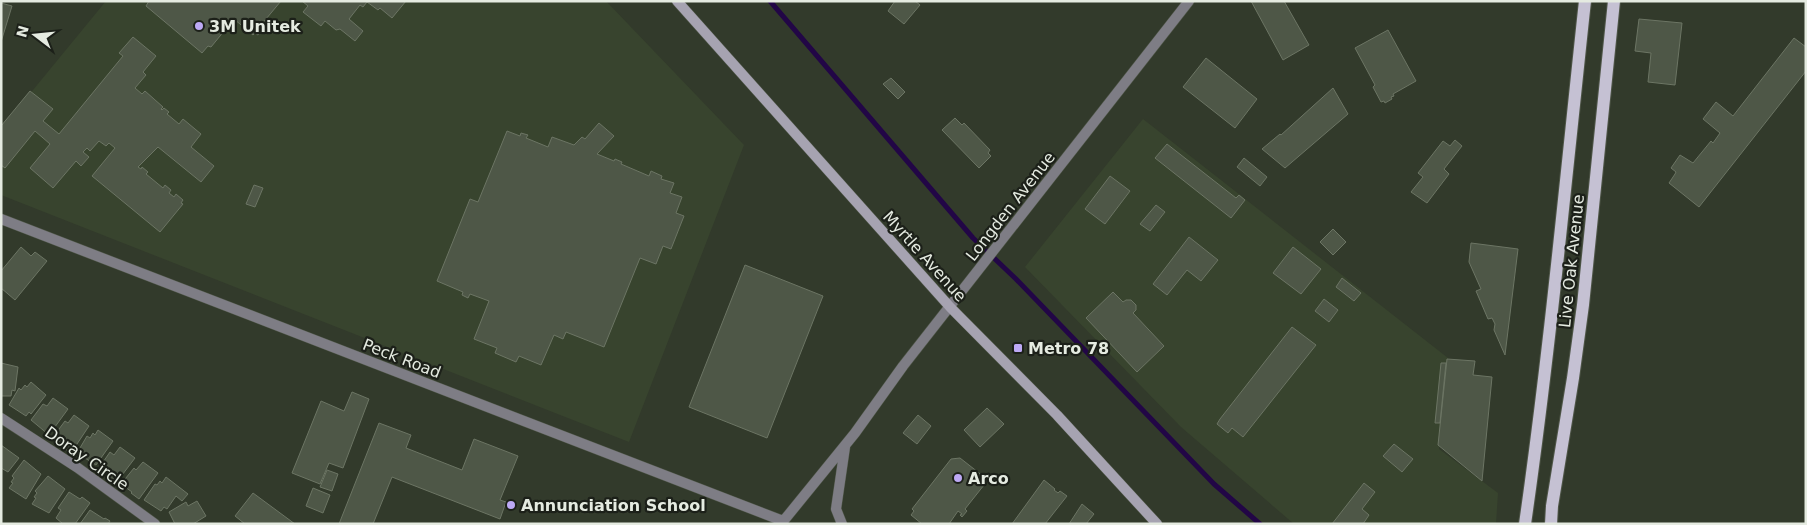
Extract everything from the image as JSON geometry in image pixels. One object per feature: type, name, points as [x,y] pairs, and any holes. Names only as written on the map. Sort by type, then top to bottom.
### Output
[{"type":"main road","name":"Myrtle Avenue","points":[[677,1],[950,307],[1057,415],[1157,524]]},
{"type":"main road","name":"Live Oak Avenue","points":[[1525,524],[1546,369],[1552,297],[1585,1]]},
{"type":"main road","name":"Live Oak Avenue","points":[[1551,524],[1552,506],[1583,305],[1614,1]]},
{"type":"street","points":[[682,1],[751,83]]},
{"type":"street","name":"Longden Avenue","points":[[785,523],[903,366],[1189,1]]},
{"type":"street","name":"Peck Road","points":[[1,219],[785,523]]},
{"type":"street","name":"Doray Circle","points":[[1,418],[78,468],[155,524]]},
{"type":"street","points":[[842,524],[836,509],[845,444]]},
{"type":"shaded area","points":[[106,1],[606,1],[744,145],[629,442],[1,195],[1,129]]},
{"type":"shaded area","points":[[1143,119],[1448,358],[1439,449],[1498,493],[1496,524],[1294,524],[1181,427],[1025,267]]},
{"type":"building","name":"3M Unitek","points":[[149,1],[281,1],[261,25],[264,27],[258,35],[255,33],[253,35],[234,19],[211,47],[208,46],[202,53],[146,6]]},
{"type":"building","name":"3M Unitek","points":[[302,1],[406,1],[392,18],[380,8],[378,10],[367,2],[363,7],[360,5],[349,19],[363,31],[355,41],[340,29],[336,30],[325,21],[321,26],[303,12],[308,6]]},
{"type":"building","points":[[895,1],[915,1],[920,5],[904,24],[888,11]]},
{"type":"building","points":[[1251,1],[1284,1],[1309,45],[1283,60]]},
{"type":"building","points":[[1,3],[12,6],[1,42]]},
{"type":"building","points":[[1639,19],[1682,23],[1675,85],[1648,82],[1651,53],[1635,51]]},
{"type":"building","points":[[1388,30],[1416,81],[1393,94],[1392,99],[1385,103],[1384,101],[1381,102],[1373,87],[1375,85],[1355,48]]},
{"type":"building","points":[[133,37],[156,56],[143,72],[146,75],[135,88],[142,94],[145,91],[163,107],[162,110],[164,108],[169,112],[167,114],[179,124],[183,119],[201,134],[191,147],[214,166],[201,182],[158,147],[138,167],[141,169],[142,167],[148,172],[146,174],[163,188],[165,185],[171,190],[169,193],[174,197],[176,194],[183,200],[181,203],[183,204],[160,232],[92,176],[115,148],[109,143],[106,146],[99,141],[90,151],[87,148],[83,152],[89,157],[81,166],[76,161],[53,188],[30,168],[50,144],[35,131],[5,168],[1,165],[1,126],[30,91],[53,109],[43,121],[59,134],[123,56],[119,53]]},
{"type":"building","points":[[1794,38],[1806,47],[1806,71],[1699,207],[1669,183],[1676,172],[1671,168],[1680,155],[1693,163],[1711,141],[1713,143],[1720,133],[1703,119],[1716,102],[1733,116]]},
{"type":"building","points":[[1206,58],[1257,99],[1235,128],[1183,87]]},
{"type":"building","points":[[891,78],[905,92],[898,99],[883,84]]},
{"type":"building","points":[[1333,88],[1348,114],[1285,168],[1262,149],[1281,135]]},
{"type":"building","points":[[955,118],[962,125],[964,123],[990,150],[988,153],[991,156],[979,168],[942,130]]},
{"type":"building","points":[[599,123],[614,136],[597,154],[614,161],[615,159],[622,162],[621,164],[649,176],[651,171],[662,176],[661,179],[674,183],[670,193],[682,197],[676,213],[684,216],[671,249],[663,246],[656,264],[640,258],[604,347],[566,332],[563,339],[554,335],[541,365],[519,356],[516,362],[495,353],[497,348],[474,339],[489,301],[470,294],[468,298],[462,295],[463,292],[437,281],[470,199],[478,202],[507,131],[520,136],[521,133],[528,135],[526,138],[548,147],[552,137],[574,145],[582,137],[585,139]]},
{"type":"building","points":[[1455,140],[1462,146],[1444,169],[1449,174],[1427,203],[1411,192],[1423,177],[1418,173],[1443,141],[1450,146]]},
{"type":"building","points":[[1167,144],[1236,198],[1239,195],[1245,200],[1231,218],[1155,158]]},
{"type":"building","points":[[1244,158],[1267,177],[1260,186],[1237,167]]},
{"type":"building","points":[[1110,176],[1130,191],[1105,224],[1085,209]]},
{"type":"building","points":[[254,185],[263,188],[255,207],[246,204]]},
{"type":"building","points":[[1156,205],[1165,212],[1150,231],[1140,224]]},
{"type":"building","points":[[1333,229],[1346,242],[1333,255],[1320,242]]},
{"type":"building","points":[[1189,237],[1218,260],[1201,281],[1187,270],[1167,295],[1153,284]]},
{"type":"building","points":[[1471,243],[1518,249],[1505,355],[1494,330],[1495,324],[1492,318],[1488,319],[1476,291],[1481,289],[1469,262]]},
{"type":"building","points":[[21,247],[31,256],[35,252],[47,261],[15,300],[1,288],[1,271]]},
{"type":"building","points":[[1293,247],[1321,269],[1301,294],[1273,273]]},
{"type":"building","points":[[745,265],[823,296],[767,438],[689,407]]},
{"type":"building","points":[[1342,278],[1361,293],[1354,301],[1336,287]]},
{"type":"building","points":[[1113,292],[1123,302],[1131,300],[1136,305],[1136,310],[1133,313],[1164,346],[1137,372],[1086,318]]},
{"type":"building","points":[[1324,299],[1338,310],[1329,322],[1315,311]]},
{"type":"building","points":[[1292,327],[1316,345],[1243,437],[1232,428],[1228,433],[1217,424],[1220,419]]},
{"type":"building","points":[[1447,359],[1475,361],[1473,375],[1492,377],[1482,481],[1438,445]]},
{"type":"building","points":[[1,363],[18,367],[15,391],[12,390],[11,396],[1,396]]},
{"type":"building","points":[[1441,363],[1446,363],[1440,423],[1435,423]]},
{"type":"building","points":[[31,382],[46,395],[31,414],[29,412],[26,416],[9,405],[19,388],[21,390],[25,385],[27,387]]},
{"type":"building","points":[[352,392],[369,399],[343,468],[329,463],[320,484],[292,473],[321,401],[344,411]]},
{"type":"building","points":[[53,398],[68,409],[49,435],[31,420],[43,404],[47,406]]},
{"type":"building","points":[[987,408],[1004,424],[980,447],[964,430]]},
{"type":"building","points":[[74,415],[89,426],[71,453],[65,449],[67,447],[53,437],[65,421],[68,423]]},
{"type":"building","points":[[918,415],[931,426],[917,444],[903,433]]},
{"type":"building","points":[[379,423],[411,435],[406,448],[462,470],[474,439],[518,456],[500,500],[506,502],[500,519],[392,477],[373,524],[339,524]]},
{"type":"building","points":[[98,430],[113,441],[96,465],[77,453],[87,436],[90,438]]},
{"type":"building","points":[[1394,444],[1413,459],[1402,472],[1383,456]]},
{"type":"building","points":[[1,445],[19,458],[8,472],[1,468]]},
{"type":"building","points":[[120,447],[135,458],[116,483],[99,468],[110,452],[114,455]]},
{"type":"building","points":[[960,458],[988,480],[965,509],[967,511],[962,517],[960,515],[962,514],[958,511],[949,524],[922,524],[911,515],[914,511],[912,509],[951,459]]},
{"type":"building","points":[[24,460],[41,474],[26,499],[9,488],[13,483],[11,482],[14,478],[12,476]]},
{"type":"building","points":[[143,462],[158,473],[139,499],[121,484],[134,468],[136,470]]},
{"type":"building","points":[[327,470],[338,474],[332,491],[320,487]]},
{"type":"building","points":[[48,476],[65,489],[49,513],[32,504],[36,498],[34,497],[37,493],[35,491]]},
{"type":"building","points":[[166,477],[188,494],[182,501],[176,496],[167,509],[164,507],[161,511],[144,500],[155,484],[157,485],[160,481],[162,483]]},
{"type":"building","points":[[1044,480],[1058,493],[1060,491],[1067,496],[1045,524],[1012,524]]},
{"type":"building","points":[[1364,483],[1375,492],[1362,509],[1369,515],[1363,524],[1332,524]]},
{"type":"building","points":[[313,488],[330,495],[323,513],[306,506]]},
{"type":"building","points":[[69,492],[80,499],[82,497],[90,503],[75,524],[63,524],[56,518],[61,510],[58,508]]},
{"type":"building","points":[[253,493],[295,524],[245,524],[235,516]]},
{"type":"building","points":[[197,501],[206,516],[193,524],[175,524],[169,512],[186,502],[188,506]]},
{"type":"building","points":[[1082,504],[1094,514],[1086,524],[1069,524]]},
{"type":"building","points":[[90,510],[110,521],[108,524],[80,524]]},
{"type":"waterway","points":[[770,1],[973,238],[1016,279],[1214,484],[1260,524]]},
{"type":"place","name":"3M Unitek","points":[[199,26]]},
{"type":"place","name":"Metro 78","points":[[1018,348]]},
{"type":"place","name":"Arco","points":[[958,478]]},
{"type":"place","name":"Annunciation School","points":[[511,505]]}]
